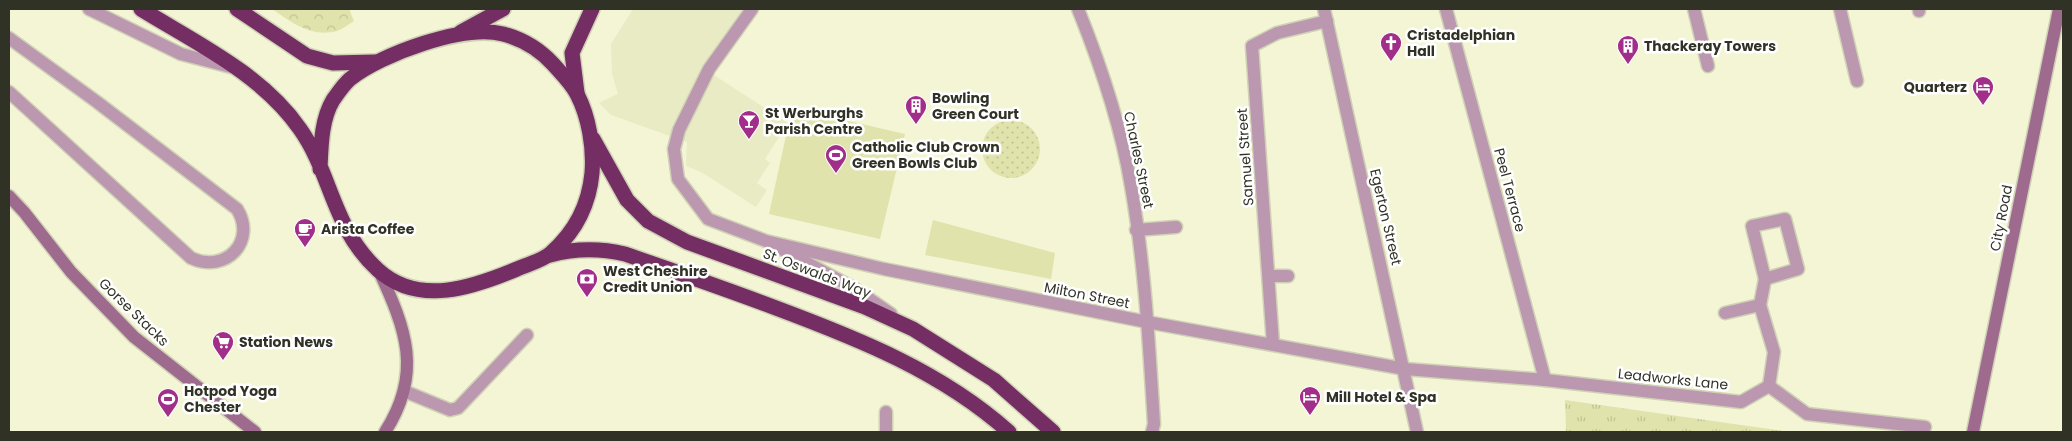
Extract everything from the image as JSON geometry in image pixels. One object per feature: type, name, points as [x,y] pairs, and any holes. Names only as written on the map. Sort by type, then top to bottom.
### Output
[{"type":"highway","points":[[141,9],[151,13],[238,69],[280,105],[301,130],[346,230],[379,270],[400,284],[425,290],[450,291],[479,285],[549,256],[570,250],[594,249],[625,254],[835,330],[886,352],[973,402],[1009,432]]},
{"type":"highway","points":[[237,9],[307,56],[333,63],[375,62]]},
{"type":"highway","points":[[320,169],[321,137],[332,103],[348,80],[375,62],[460,32],[503,9]]},
{"type":"highway","points":[[549,256],[568,237],[582,216],[590,189],[593,161],[590,132],[577,94],[572,53],[592,9]]},
{"type":"highway","points":[[460,32],[501,33],[526,43],[551,62],[577,94]]},
{"type":"highway","name":"St. Oswalds Way","points":[[590,132],[627,200],[648,221],[688,242],[865,307],[913,329],[994,380],[1053,432]]},
{"type":"street","points":[[89,9],[181,54],[238,69]]},
{"type":"street","name":"Milton Street","points":[[752,9],[709,69],[678,130],[674,149],[678,179],[708,219],[766,241],[852,287],[913,329]]},
{"type":"street","name":"Charles Street","points":[[1078,9],[1098,59],[1117,122],[1132,187],[1147,322],[1154,424],[1152,432]]},
{"type":"street","name":"Peel Terrace","points":[[1446,9],[1545,380]]},
{"type":"street","points":[[1694,9],[1708,66]]},
{"type":"street","points":[[1840,9],[1857,81]]},
{"type":"street","name":"City Road","points":[[1972,432],[2059,9]]},
{"type":"street","name":"Samuel Street","points":[[1273,344],[1252,46],[1277,33],[1325,15]]},
{"type":"street","name":"Egerton Street","points":[[1325,15],[1418,432]]},
{"type":"street","points":[[9,38],[97,102],[236,208],[243,222],[240,244],[228,257],[211,264],[191,258],[9,92]]},
{"type":"street","name":"Gorse Stacks","points":[[9,196],[24,212],[71,272],[134,337],[255,432]]},
{"type":"street","points":[[1765,279],[1798,269],[1786,219],[1752,226],[1765,279],[1760,305],[1774,352],[1769,386],[1807,414],[1925,427]]},
{"type":"street","points":[[1136,230],[1176,227]]},
{"type":"street","name":"Milton Street","points":[[766,241],[884,269],[1147,322],[1405,370]]},
{"type":"street","points":[[379,270],[398,312],[408,358],[404,391],[396,413],[385,432]]},
{"type":"street","points":[[1269,276],[1288,276]]},
{"type":"street","points":[[1725,313],[1760,305]]},
{"type":"street","points":[[404,391],[450,410],[458,408],[527,335]]},
{"type":"street","name":"Leadworks Lane","points":[[1405,370],[1545,380],[1741,402],[1769,386]]},
{"type":"street","points":[[886,412],[886,432]]},
{"type":"shaded area","points":[[633,9],[744,9],[703,68],[788,123],[765,159],[770,163],[757,183],[767,190],[756,207],[701,172],[686,166],[687,142],[611,115],[599,103],[618,94],[612,74],[611,44]]},
{"type":"green space","points":[[272,9],[349,9],[354,21],[337,31],[328,33],[310,31]]},
{"type":"green space","name":"Catholic Club Crown Green Bowls Club","points":[[792,108],[905,134],[880,239],[769,214]]},
{"type":"green space","points":[[1005,120],[1017,120],[1032,128],[1040,143],[1040,155],[1032,170],[1017,178],[1005,178],[990,170],[982,155],[982,143],[990,128]]},
{"type":"green space","points":[[933,220],[1055,253],[1051,279],[925,255]]},
{"type":"green space","points":[[1565,400],[1784,431],[1784,432],[1566,432]]},
{"type":"place","name":"Cristadelphian Hall","points":[[1391,62]]},
{"type":"place","name":"Thackeray Towers","points":[[1628,65]]},
{"type":"place","name":"Quarterz","points":[[1983,106]]},
{"type":"place","name":"Bowling Green Court","points":[[916,125]]},
{"type":"place","name":"St Werburghs Parish Centre","points":[[749,140]]},
{"type":"place","name":"Catholic Club Crown Green Bowls Club","points":[[836,174]]},
{"type":"place","name":"Arista Coffee","points":[[305,248]]},
{"type":"place","name":"West Cheshire Credit Union","points":[[587,298]]},
{"type":"place","name":"Station News","points":[[223,361]]},
{"type":"place","name":"Mill Hotel & Spa","points":[[1310,416]]},
{"type":"place","name":"Hotpod Yoga Chester","points":[[168,418]]}]
